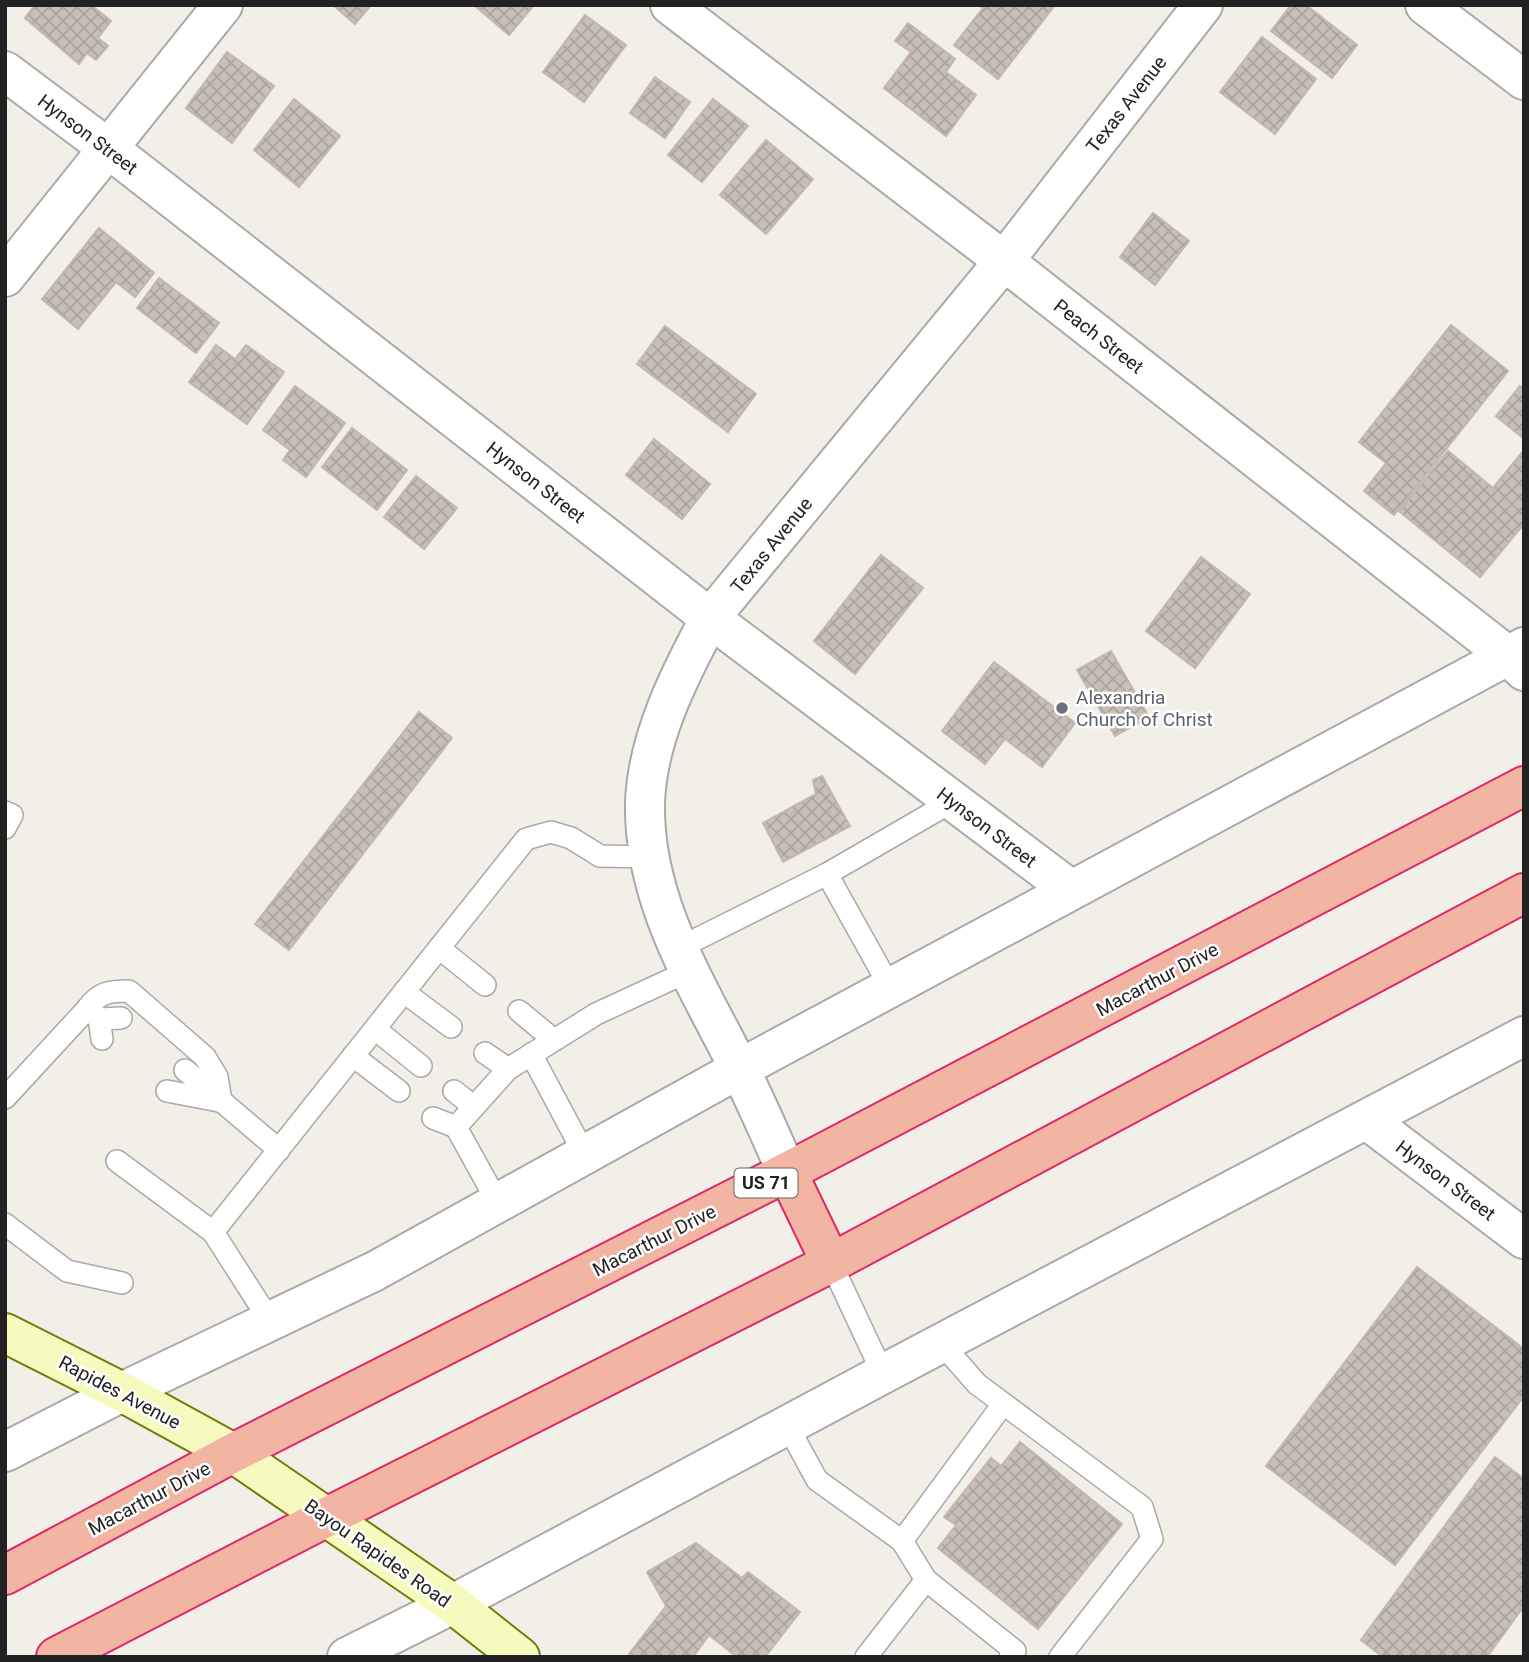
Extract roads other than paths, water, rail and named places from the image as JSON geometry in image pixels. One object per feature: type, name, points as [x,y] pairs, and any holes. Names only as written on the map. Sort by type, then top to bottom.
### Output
[{"type":"highway","name":"Macarthur Drive","points":[[5,1574],[233,1453],[787,1172],[1524,786]]},
{"type":"highway","points":[[56,1657],[831,1263],[1524,894]]},
{"type":"highway","points":[[787,1172],[831,1263]]},
{"type":"main road","name":"Rapides Avenue","points":[[5,1332],[233,1453]]},
{"type":"main road","name":"Bayou Rapides Road","points":[[233,1453],[453,1604],[520,1657]]},
{"type":"street","points":[[5,277],[223,5]]},
{"type":"street","name":"Peach Street","points":[[670,5],[1519,658]]},
{"type":"street","name":"Texas Avenue","points":[[787,1172],[684,959],[654,886],[645,801],[653,747],[689,658],[710,618],[1004,261],[1203,5]]},
{"type":"street","points":[[1425,5],[1524,80]]},
{"type":"street","name":"Hynson Street","points":[[5,71],[109,149],[710,618],[1070,889]]},
{"type":"street","points":[[5,1452],[122,1392],[375,1271],[1070,889],[1519,658]]},
{"type":"street","points":[[347,1657],[453,1604],[1524,1036]]},
{"type":"street","name":"Hynson Street","points":[[1367,1120],[1524,1239]]},
{"type":"lane","points":[[456,1127],[508,1069],[684,959],[953,801]]},
{"type":"lane","points":[[5,812],[12,815],[5,828]]},
{"type":"lane","points":[[213,1232],[526,839],[551,832],[571,838],[600,856],[649,857]]},
{"type":"lane","points":[[827,874],[890,987]]},
{"type":"lane","points":[[439,948],[485,985]]},
{"type":"lane","points":[[5,1098],[103,1021],[96,996],[110,990],[130,991],[205,1057],[216,1077],[221,1101]]},
{"type":"lane","points":[[404,992],[451,1027]]},
{"type":"lane","points":[[519,1011],[554,1040]]},
{"type":"lane","points":[[375,1029],[421,1066]]},
{"type":"lane","points":[[485,1053],[508,1069]]},
{"type":"lane","points":[[531,1054],[585,1154]]},
{"type":"lane","points":[[353,1056],[399,1091]]},
{"type":"lane","points":[[185,1070],[279,1150]]},
{"type":"lane","points":[[167,1091],[221,1101]]},
{"type":"lane","points":[[454,1091],[474,1107]]},
{"type":"lane","points":[[433,1118],[456,1127],[498,1203]]},
{"type":"lane","points":[[117,1161],[213,1232],[271,1321]]},
{"type":"lane","points":[[7,1229],[67,1270],[122,1283]]},
{"type":"lane","points":[[831,1263],[883,1374]]},
{"type":"lane","points":[[941,1343],[976,1384],[1142,1507],[1152,1539],[1060,1657]]},
{"type":"lane","points":[[902,1541],[1003,1404]]},
{"type":"lane","points":[[787,1425],[817,1480],[902,1541],[926,1580],[1017,1655]]},
{"type":"lane","points":[[866,1657],[926,1580]]},
{"type":"place","name":"Alexandria Church of Christ","points":[[1062,708]]}]
